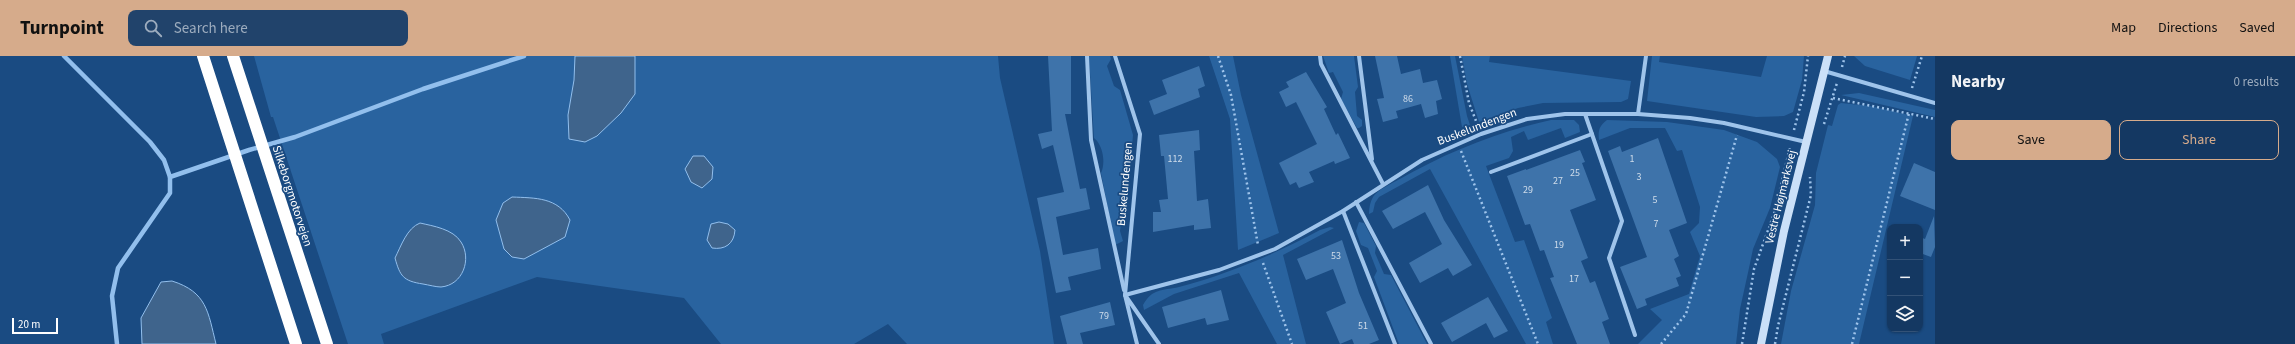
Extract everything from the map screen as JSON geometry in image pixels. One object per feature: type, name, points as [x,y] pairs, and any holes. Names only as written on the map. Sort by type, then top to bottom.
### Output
[{"type":"highway","points":[[203,56],[296,344]]},
{"type":"highway","name":"Silkeborgmotorvejen","points":[[233,56],[264,156],[327,344]]},
{"type":"street","name":"Buskelundengen","points":[[1087,56],[1091,140],[1137,344]]},
{"type":"street","name":"Buskelundengen","points":[[1115,56],[1140,134],[1125,294],[1159,344]]},
{"type":"street","points":[[1320,56],[1321,64],[1383,184]]},
{"type":"street","points":[[1359,56],[1373,164]]},
{"type":"street","points":[[1638,114],[1646,56]]},
{"type":"street","name":"Vestre Højmarksvej","points":[[1761,344],[1784,230],[1828,56]]},
{"type":"street","points":[[1824,71],[1935,103]]},
{"type":"street","name":"Buskelundengen","points":[[1125,294],[1219,270],[1275,249],[1343,211],[1422,160],[1481,134],[1527,119],[1565,114],[1638,114],[1690,118],[1740,127],[1806,142]]},
{"type":"street","points":[[1585,114],[1622,221],[1609,258],[1635,336]]},
{"type":"street","points":[[1491,172],[1592,134]]},
{"type":"street","points":[[1356,202],[1431,344]]},
{"type":"street","points":[[1343,211],[1395,344]]},
{"type":"path","points":[[1218,56],[1231,95],[1260,255],[1292,344]]},
{"type":"path","points":[[1460,56],[1469,103],[1481,134]]},
{"type":"path","points":[[1742,344],[1754,270],[1775,211],[1804,92],[1808,56]]},
{"type":"path","points":[[1824,127],[1845,56]]},
{"type":"path","points":[[1910,96],[1922,56]]},
{"type":"path","points":[[1833,98],[1935,119]]},
{"type":"path","points":[[1852,344],[1909,113]]},
{"type":"path","points":[[1661,344],[1686,314],[1740,127]]},
{"type":"path","points":[[1459,144],[1538,344]]},
{"type":"path","points":[[1776,344],[1780,319],[1811,195],[1810,171]]},
{"type":"shaded area","points":[[254,56],[998,56],[1000,78],[1040,251],[1054,344],[907,344],[888,324],[854,344],[721,344],[684,298],[537,277],[381,334],[384,344],[348,344],[273,117],[271,117]]},
{"type":"shaded area","points":[[575,56],[635,56],[635,94],[621,113],[597,136],[585,142],[569,139],[568,115],[574,80]]},
{"type":"shaded area","points":[[1089,56],[1110,56],[1111,59],[1107,66],[1114,86],[1120,90],[1133,135],[1127,204],[1123,209],[1120,231],[1123,241],[1115,245],[1101,173],[1103,169],[1103,154],[1100,145],[1094,138]]},
{"type":"shaded area","points":[[1209,56],[1233,56],[1241,95],[1279,233],[1238,250],[1230,119]]},
{"type":"shaded area","points":[[1323,56],[1354,56],[1358,87],[1355,92],[1357,116],[1362,120],[1362,126],[1359,128],[1357,128],[1341,99],[1343,92],[1333,72],[1329,73]]},
{"type":"shaded area","points":[[1450,56],[1455,56],[1470,125],[1462,127]]},
{"type":"shaded area","points":[[1462,56],[1490,56],[1489,62],[1631,81],[1628,99],[1621,102],[1543,103],[1518,108],[1479,122],[1467,84]]},
{"type":"shaded area","points":[[1652,56],[1660,56],[1659,62],[1761,77],[1767,56],[1804,56],[1802,80],[1793,112],[1784,116],[1756,117],[1647,101]]},
{"type":"shaded area","points":[[1854,56],[1917,56],[1910,80],[1865,66]]},
{"type":"shaded area","points":[[1859,93],[1935,110],[1935,117],[1841,95]]},
{"type":"shaded area","points":[[1841,103],[1870,106],[1913,116],[1859,344],[1781,344],[1791,291],[1815,205],[1816,173],[1828,125],[1832,126],[1838,105]]},
{"type":"shaded area","points":[[1551,120],[1574,120],[1579,125],[1580,132],[1565,138],[1561,128],[1528,140],[1524,131],[1511,137],[1513,151],[1509,158],[1486,166],[1515,242],[1524,240],[1552,318],[1546,322],[1553,344],[1526,344],[1430,169],[1379,197],[1375,203],[1373,212],[1369,214],[1369,210],[1370,203],[1375,194],[1388,185],[1435,160],[1511,130]]},
{"type":"shaded area","points":[[1607,120],[1667,122],[1724,130],[1757,142],[1777,159],[1780,167],[1770,208],[1753,249],[1740,309],[1736,344],[1638,344],[1662,320],[1650,309],[1689,294],[1700,256],[1690,232],[1699,223],[1700,207],[1682,150],[1677,151],[1665,128],[1630,128],[1599,140],[1602,124]]},
{"type":"shaded area","points":[[693,156],[704,156],[713,167],[712,179],[702,188],[691,182],[685,169]]},
{"type":"shaded area","points":[[512,197],[545,200],[559,207],[565,212],[570,220],[565,237],[524,259],[512,257],[504,249],[496,220],[503,203]]},
{"type":"shaded area","points":[[719,222],[728,224],[735,230],[733,239],[725,247],[712,248],[707,240],[711,224]]},
{"type":"shaded area","points":[[1359,222],[1364,223],[1376,246],[1375,253],[1384,274],[1391,275],[1427,344],[1399,344],[1374,277],[1377,271],[1368,248],[1361,245],[1356,231]]},
{"type":"shaded area","points":[[420,223],[448,231],[461,242],[466,256],[465,263],[460,276],[455,282],[439,287],[416,283],[403,277],[395,258],[408,233],[415,225]]},
{"type":"shaded area","points":[[1330,227],[1334,228],[1283,255],[1306,344],[1277,344],[1239,273],[1174,294],[1144,310],[1143,305],[1150,296],[1158,291],[1198,282],[1234,270],[1320,230]]},
{"type":"shaded area","points":[[172,281],[193,291],[199,297],[208,313],[216,344],[142,344],[141,318],[161,282]]},
{"type":"building","points":[[1048,56],[1071,56],[1071,114],[1065,114],[1080,189],[1086,188],[1090,209],[1056,217],[1063,255],[1098,248],[1101,269],[1068,277],[1071,290],[1056,293],[1037,198],[1064,192],[1053,145],[1042,149],[1038,134],[1052,131]]},
{"type":"building","points":[[1375,56],[1397,56],[1401,74],[1420,69],[1423,83],[1437,80],[1442,99],[1436,101],[1438,114],[1425,118],[1421,104],[1396,111],[1398,118],[1383,122],[1377,99],[1384,98]]},
{"type":"building","points":[[1199,66],[1205,86],[1198,89],[1200,97],[1154,115],[1149,101],[1167,94],[1162,80]]},
{"type":"building","points":[[1306,72],[1327,107],[1324,109],[1336,135],[1338,133],[1350,158],[1335,164],[1334,161],[1309,172],[1314,182],[1299,188],[1296,182],[1290,185],[1279,163],[1317,144],[1296,102],[1286,107],[1279,92],[1289,87],[1286,82]]},
{"type":"building","points":[[1199,130],[1200,150],[1194,151],[1197,201],[1208,199],[1211,228],[1194,230],[1194,225],[1153,232],[1153,212],[1161,212],[1159,200],[1168,199],[1164,156],[1161,156],[1159,135]]},
{"type":"building","points":[[1658,138],[1687,223],[1669,230],[1679,256],[1674,259],[1681,276],[1676,278],[1679,286],[1645,299],[1647,305],[1637,309],[1620,267],[1647,257],[1608,151],[1620,146],[1622,152]]},
{"type":"building","points":[[1580,150],[1585,162],[1582,163],[1596,200],[1570,210],[1588,258],[1581,261],[1590,283],[1595,281],[1609,319],[1602,322],[1610,344],[1577,344],[1550,278],[1554,277],[1544,250],[1540,251],[1530,224],[1525,225],[1507,176]]},
{"type":"building","points":[[1914,163],[1935,172],[1935,210],[1900,196]]},
{"type":"building","points":[[1428,185],[1444,220],[1472,265],[1453,276],[1448,268],[1420,283],[1409,263],[1442,244],[1425,212],[1393,229],[1382,211]]},
{"type":"building","points":[[1934,216],[1935,247],[1931,257],[1923,254],[1923,238],[1925,239]]},
{"type":"building","points":[[1342,240],[1359,293],[1379,340],[1369,344],[1354,344],[1352,339],[1340,344],[1326,312],[1346,303],[1333,269],[1306,280],[1297,259]]},
{"type":"building","points":[[1221,290],[1229,320],[1207,325],[1205,318],[1168,328],[1162,307]]},
{"type":"building","points":[[1488,297],[1508,331],[1494,338],[1486,323],[1452,342],[1441,323]]},
{"type":"building","points":[[1110,302],[1115,325],[1080,333],[1083,344],[1067,344],[1060,316]]},
{"type":"waterway","points":[[64,56],[150,142],[164,160],[170,177]]},
{"type":"waterway","points":[[117,344],[112,296],[118,268],[170,193],[170,177],[249,150],[295,137],[423,89],[524,56]]}]
